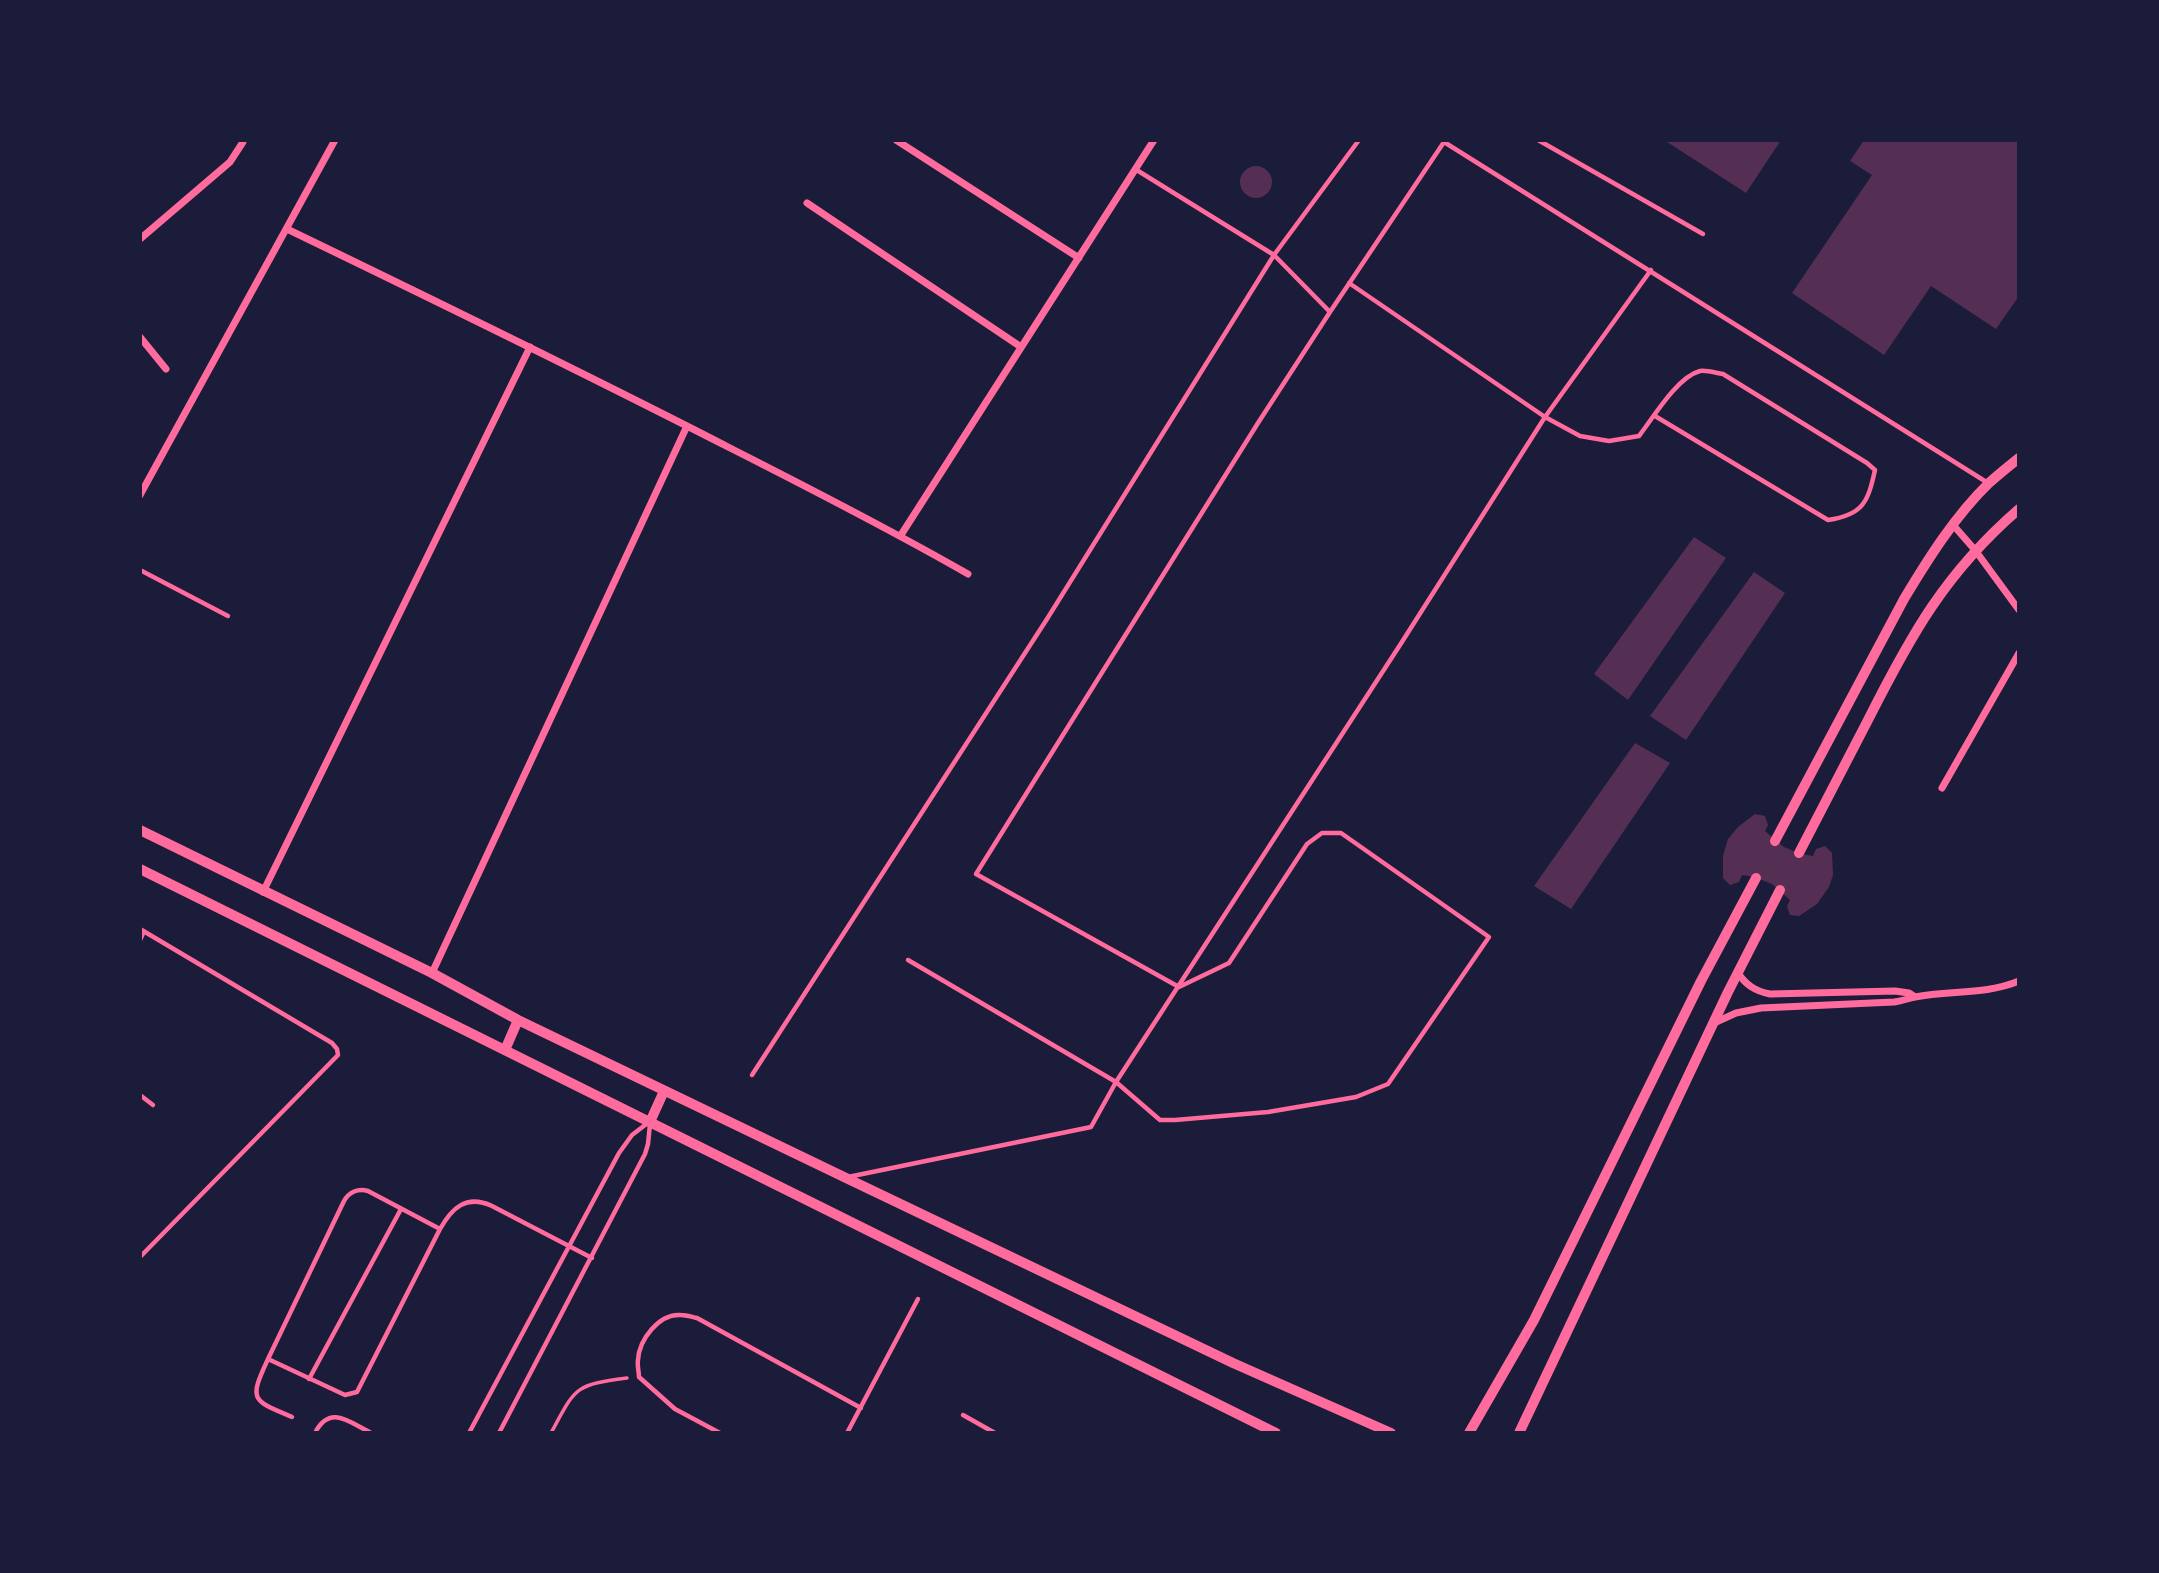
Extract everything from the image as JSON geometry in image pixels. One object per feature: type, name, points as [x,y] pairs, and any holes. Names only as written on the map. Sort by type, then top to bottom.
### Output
[{"type":"main road","points":[[1775,841],[1925,564],[1989,484],[2019,457]]},
{"type":"main road","points":[[1799,853],[1908,642],[1936,598],[1975,550],[2019,509]]},
{"type":"main road","points":[[140,830],[432,973],[518,1020],[664,1091],[1233,1363],[1391,1433]]},
{"type":"main road","points":[[140,869],[1276,1433]]},
{"type":"main road","points":[[1469,1433],[1534,1320],[1701,981],[1756,878]]},
{"type":"main road","points":[[1519,1433],[1713,1024],[1780,890]]},
{"type":"main road","points":[[505,1050],[518,1020]]},
{"type":"main road","points":[[650,1122],[664,1091]]},
{"type":"main road","points":[[1259,1424],[1270,1433]]},
{"type":"street","points":[[140,495],[335,140]]},
{"type":"street","points":[[896,140],[1079,258]]},
{"type":"street","points":[[901,535],[1154,140]]},
{"type":"street","points":[[140,239],[230,162],[243,141]]},
{"type":"street","points":[[807,203],[1021,347]]},
{"type":"street","points":[[287,229],[687,426],[901,535],[968,574]]},
{"type":"street","points":[[140,337],[166,369]]},
{"type":"street","points":[[263,892],[530,347]]},
{"type":"street","points":[[432,973],[687,426]]},
{"type":"street","points":[[1954,526],[2019,610]]},
{"type":"street","points":[[1942,788],[2019,653]]},
{"type":"street","points":[[1738,973],[1748,985],[1770,994],[1895,991],[1909,993],[1915,997]]},
{"type":"street","points":[[1713,1024],[1724,1017],[1748,1009],[1894,1002],[1915,997],[1987,991],[2019,981]]},
{"type":"lane","points":[[752,1075],[1047,619],[1275,255],[1359,140]]},
{"type":"lane","points":[[1538,140],[1703,234]]},
{"type":"lane","points":[[1179,987],[976,874],[1329,312],[1444,142],[1989,484]]},
{"type":"lane","points":[[1135,169],[1275,255],[1329,312]]},
{"type":"lane","points":[[844,1177],[1091,1127],[1116,1082],[1545,417],[1651,270]]},
{"type":"lane","points":[[1349,283],[1545,417],[1580,436],[1609,441],[1639,436],[1684,379],[1702,371],[1723,374],[1875,470],[1868,498],[1849,517],[1828,520],[1655,416]]},
{"type":"lane","points":[[140,570],[228,616]]},
{"type":"lane","points":[[908,960],[1116,1082],[1160,1120],[1237,1116],[1356,1097],[1388,1084],[1489,937],[1340,833],[1322,834],[1307,844],[1229,963],[1179,987]]},
{"type":"lane","points":[[140,940],[142,930],[332,1043],[338,1055],[140,1257]]},
{"type":"lane","points":[[140,1095],[153,1105]]},
{"type":"lane","points":[[469,1433],[625,1144],[632,1135],[650,1122]]},
{"type":"lane","points":[[499,1433],[645,1154],[650,1122]]},
{"type":"lane","points":[[292,1417],[263,1405],[257,1398],[257,1384],[347,1197],[354,1191],[363,1190],[440,1229]]},
{"type":"lane","points":[[268,1359],[345,1395],[354,1394],[360,1389],[440,1229],[457,1206],[471,1202],[485,1203],[592,1258]]},
{"type":"lane","points":[[309,1379],[401,1209]]},
{"type":"lane","points":[[847,1433],[918,1299]]},
{"type":"lane","points":[[720,1433],[675,1409],[639,1377],[638,1360],[642,1345],[651,1329],[665,1319],[678,1314],[697,1318],[861,1408]]},
{"type":"lane","points":[[963,1415],[996,1433]]},
{"type":"lane","points":[[315,1433],[324,1420],[334,1416],[371,1433]]},
{"type":"path","points":[[551,1433],[569,1399],[581,1388],[593,1382],[639,1377]]},
{"type":"building","points":[[1664,140],[1781,140],[1746,193]]},
{"type":"building","points":[[1864,140],[2019,140],[2019,296],[1996,329],[1931,286],[1884,355],[1792,293],[1872,175],[1850,161]]},
{"type":"building","points":[[1256,166],[1268,170],[1272,182],[1268,194],[1256,198],[1244,194],[1240,182],[1244,170]]},
{"type":"building","points":[[1694,537],[1726,558],[1628,700],[1594,674]]},
{"type":"building","points":[[1754,572],[1785,593],[1686,740],[1650,716]]},
{"type":"building","points":[[1635,743],[1670,763],[1571,909],[1534,886]]},
{"type":"building","points":[[1755,814],[1765,816],[1768,825],[1765,831],[1784,847],[1813,856],[1816,849],[1825,846],[1832,853],[1833,875],[1829,887],[1817,904],[1799,916],[1790,915],[1787,906],[1790,900],[1772,884],[1742,875],[1739,882],[1730,885],[1723,878],[1723,856],[1728,839]]}]
